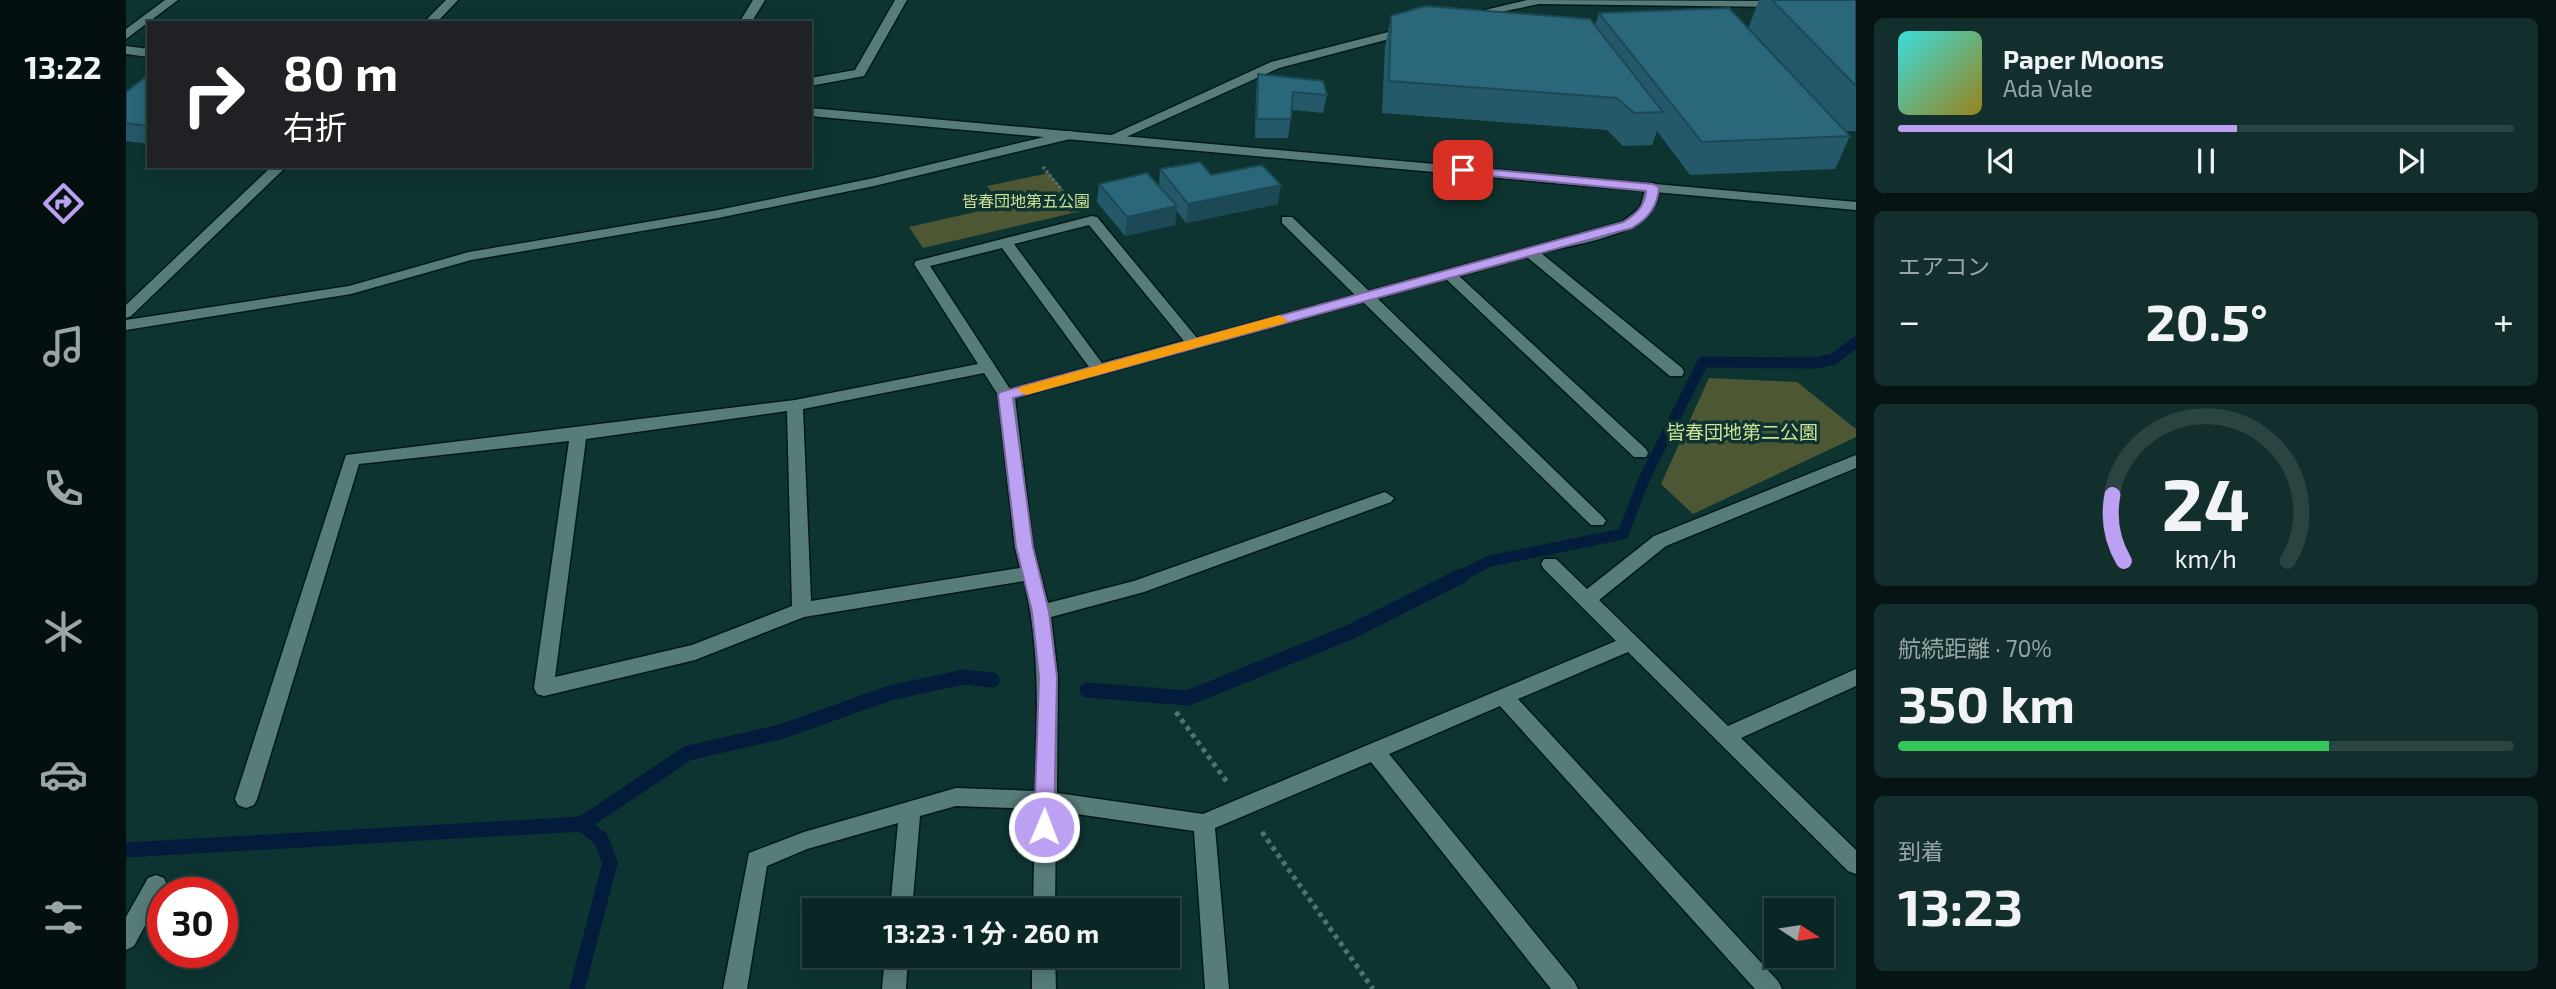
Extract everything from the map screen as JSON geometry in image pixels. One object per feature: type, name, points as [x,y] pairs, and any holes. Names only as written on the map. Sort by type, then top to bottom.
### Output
[{"type":"street","points":[[126,35],[172,0]]},
{"type":"street","points":[[431,21],[452,0]]},
{"type":"street","points":[[745,21],[759,0]]},
{"type":"street","points":[[812,82],[860,73],[901,0]]},
{"type":"street","points":[[1457,19],[1539,1],[1788,5]]},
{"type":"street","points":[[1110,139],[1275,65],[1417,29]]},
{"type":"street","points":[[126,50],[147,52]]},
{"type":"street","points":[[812,112],[1856,206]]},
{"type":"street","points":[[126,325],[351,290],[469,256],[718,214],[874,182],[1069,135]]},
{"type":"street","points":[[126,313],[278,168]]},
{"type":"street","points":[[1006,395],[1627,225],[1639,219],[1652,201],[1653,187]]},
{"type":"street","points":[[1044,898],[1048,677],[1041,612],[1024,547],[1006,395],[920,264],[1092,220],[1194,344]]},
{"type":"street","points":[[1287,220],[1597,521]]},
{"type":"street","points":[[1004,242],[1099,370]]},
{"type":"street","points":[[1528,250],[1676,372]]},
{"type":"street","points":[[1448,273],[1640,453]]},
{"type":"street","points":[[246,799],[352,459],[578,434],[795,405],[987,366]]},
{"type":"street","points":[[795,405],[802,610]]},
{"type":"street","points":[[578,434],[544,688],[695,652],[802,610],[1031,573]]},
{"type":"street","points":[[1586,600],[1660,541],[1856,461]]},
{"type":"street","points":[[1041,612],[1137,587],[1385,498]]},
{"type":"street","points":[[1550,564],[1856,864]]},
{"type":"street","points":[[735,989],[757,860],[804,841],[957,797],[1044,800],[1203,823],[1630,643]]},
{"type":"street","points":[[1724,736],[1856,677]]},
{"type":"street","points":[[1503,696],[1770,989]]},
{"type":"street","points":[[1374,751],[1566,989]]},
{"type":"street","points":[[902,898],[910,810]]},
{"type":"street","points":[[1203,823],[1217,989]]},
{"type":"street","points":[[126,939],[147,901]]},
{"type":"street","points":[[894,989],[896,968]]},
{"type":"street","points":[[1044,968],[1044,989]]},
{"type":"path","points":[[1026,145],[1086,221]]},
{"type":"path","points":[[1176,712],[1373,989]]},
{"type":"green space","name":"皆春団地第五公園","points":[[1049,173],[1081,211],[923,248],[909,227],[1002,206],[987,186]]},
{"type":"green space","name":"皆春団地第二公園","points":[[1709,378],[1797,382],[1856,429],[1856,437],[1693,514],[1661,484]]},
{"type":"building","points":[[1772,0],[1856,0],[1856,86]]},
{"type":"building","points":[[1425,6],[1590,19],[1663,112],[1634,113],[1617,98],[1389,81],[1391,16]]},
{"type":"building","points":[[1729,8],[1850,136],[1702,142],[1599,13]]},
{"type":"building","points":[[1258,74],[1323,81],[1327,95],[1293,92],[1291,119],[1257,119]]},
{"type":"building","points":[[144,78],[147,79],[147,126],[126,123],[126,92]]},
{"type":"building","points":[[1200,162],[1211,175],[1262,165],[1281,185],[1188,204],[1160,169]]},
{"type":"building","points":[[1147,173],[1177,206],[1127,217],[1099,184]]},
{"type":"waterway","points":[[1458,577],[1490,561],[1623,534],[1645,477],[1703,362],[1815,363],[1834,359],[1856,342]]},
{"type":"waterway","points":[[1087,690],[1188,698],[1348,633],[1461,576]]},
{"type":"waterway","points":[[582,824],[688,753],[780,732],[890,693],[963,677],[992,680]]},
{"type":"waterway","points":[[126,850],[582,824]]},
{"type":"waterway","points":[[577,989],[610,863],[601,839],[582,824]]},
{"type":"slow traffic","points":[[1026,390],[1280,320]]},
{"type":"route","points":[[1044,827],[1048,677],[1041,612],[1024,547],[1006,395],[1627,225],[1639,219],[1652,201],[1653,187],[1463,170]]}]
